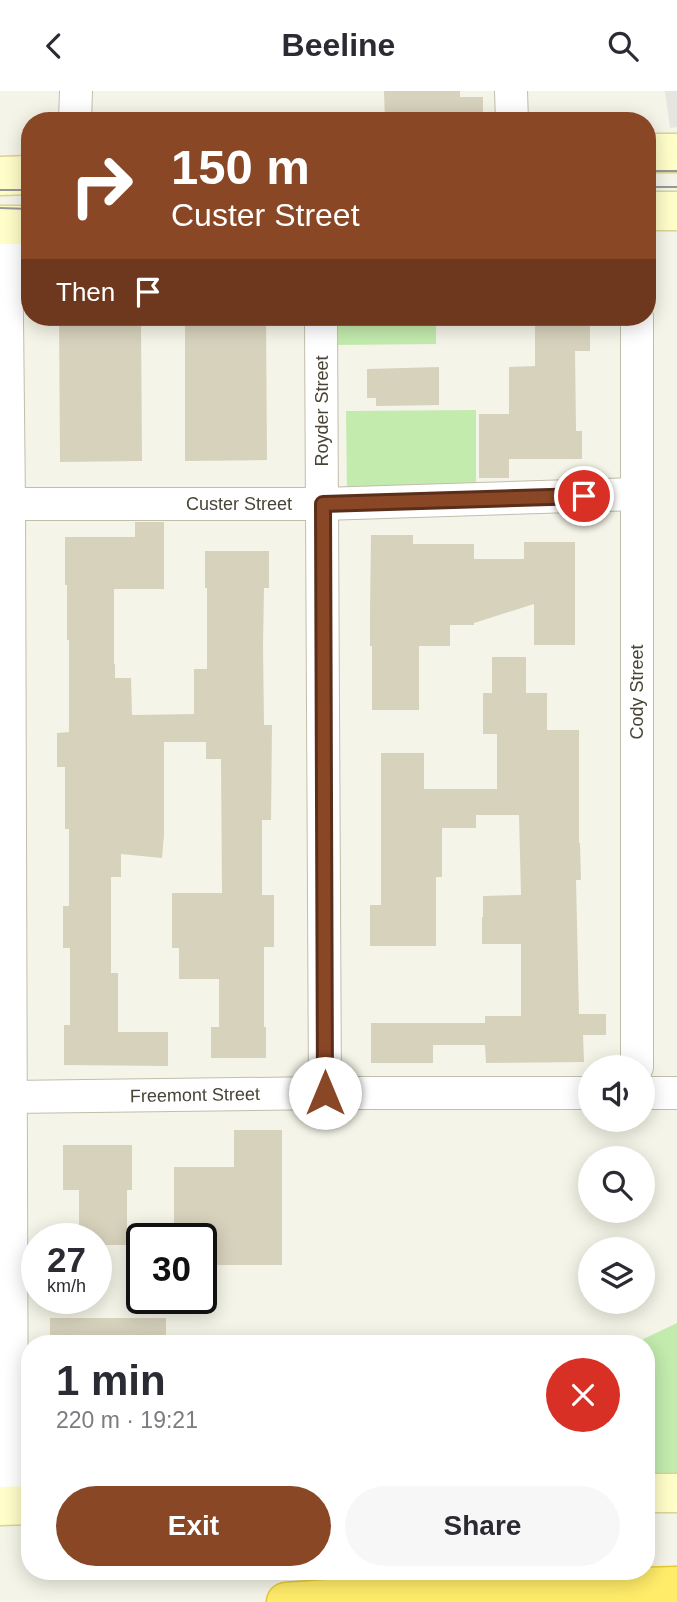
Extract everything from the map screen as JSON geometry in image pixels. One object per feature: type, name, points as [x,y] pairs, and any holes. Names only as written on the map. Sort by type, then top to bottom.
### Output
[{"type":"highway","points":[[286,1602],[398,1594],[677,1587]]},
{"type":"main road","points":[[656,153],[677,153]]},
{"type":"main road","points":[[0,176],[21,175]]},
{"type":"main road","points":[[656,211],[677,211]]},
{"type":"main road","points":[[655,1493],[677,1493]]},
{"type":"street","points":[[75,112],[76,91]]},
{"type":"street","points":[[512,91],[512,112]]},
{"type":"street","points":[[12,225],[5,873],[14,1505]]},
{"type":"street","name":"Royder Street","points":[[321,326],[325,1093]]},
{"type":"street","name":"Cody Street","points":[[636,326],[637,1055]]},
{"type":"street","name":"Custer Street","points":[[9,504],[323,504],[636,495]]},
{"type":"street","name":"Freemont Street","points":[[10,1097],[578,1093]]},
{"type":"street","points":[[655,1093],[677,1093]]},
{"type":"green space","points":[[334,326],[436,326],[436,344],[333,345]]},
{"type":"green space","points":[[476,410],[476,490],[347,491],[346,411]]},
{"type":"green space","points":[[677,1323],[677,1475],[655,1475],[655,1335],[652,1335]]},
{"type":"shaded area","points":[[665,91],[677,91],[677,127],[670,128]]},
{"type":"building","points":[[384,91],[460,91],[460,97],[483,97],[483,112],[385,112]]},
{"type":"building","points":[[59,326],[141,326],[142,461],[60,462]]},
{"type":"building","points":[[185,326],[266,326],[267,460],[185,461]]},
{"type":"building","points":[[535,326],[590,326],[590,351],[575,351],[576,431],[582,431],[582,459],[509,459],[509,478],[479,478],[479,414],[509,414],[509,367],[535,366]]},
{"type":"building","points":[[439,367],[439,405],[376,406],[376,398],[367,398],[367,369]]},
{"type":"building","points":[[135,522],[164,522],[164,589],[114,589],[115,678],[131,678],[132,715],[194,714],[194,669],[207,669],[205,551],[269,551],[269,588],[264,588],[263,646],[264,725],[272,725],[271,820],[262,820],[262,895],[274,895],[274,947],[264,947],[266,1058],[211,1058],[211,1027],[219,1027],[219,979],[179,979],[179,948],[172,948],[172,893],[222,893],[221,759],[206,759],[206,742],[164,742],[162,858],[121,854],[121,877],[111,877],[111,973],[118,973],[118,1032],[168,1032],[168,1066],[64,1065],[64,1025],[70,1025],[70,948],[63,948],[63,906],[69,906],[69,829],[65,829],[65,767],[57,767],[57,733],[69,732],[65,537],[135,537]]},
{"type":"building","points":[[371,535],[413,535],[413,544],[474,544],[474,559],[524,559],[524,542],[575,542],[575,645],[534,645],[534,604],[474,625],[450,625],[450,646],[419,646],[419,710],[372,710]]},
{"type":"building","points":[[492,657],[526,657],[526,693],[547,693],[547,730],[579,730],[581,880],[576,880],[579,1014],[606,1014],[606,1035],[583,1035],[584,1055],[578,1055],[578,1062],[486,1063],[485,1045],[433,1045],[433,1063],[371,1063],[371,1023],[485,1023],[485,1016],[521,1016],[521,944],[482,944],[483,896],[521,895],[519,815],[476,815],[476,828],[442,828],[442,877],[436,877],[436,946],[370,946],[370,905],[381,905],[381,753],[424,753],[424,789],[497,789],[497,734],[483,734],[483,693],[492,693]]},
{"type":"building","points":[[234,1130],[282,1130],[282,1265],[217,1265],[217,1223],[174,1223],[174,1167],[234,1167]]},
{"type":"building","points":[[63,1145],[132,1145],[132,1190],[127,1190],[126,1245],[112,1245],[112,1223],[79,1223],[79,1190],[63,1190]]},
{"type":"building","points":[[50,1318],[166,1318],[166,1335],[50,1335]]},
{"type":"tram line","points":[[656,171],[677,171]]},
{"type":"tram line","points":[[656,187],[677,187]]},
{"type":"tram line","points":[[0,190],[21,190]]},
{"type":"tram line","points":[[0,208],[21,209]]},
{"type":"route","points":[[325,1093],[323,504],[584,496]]}]
